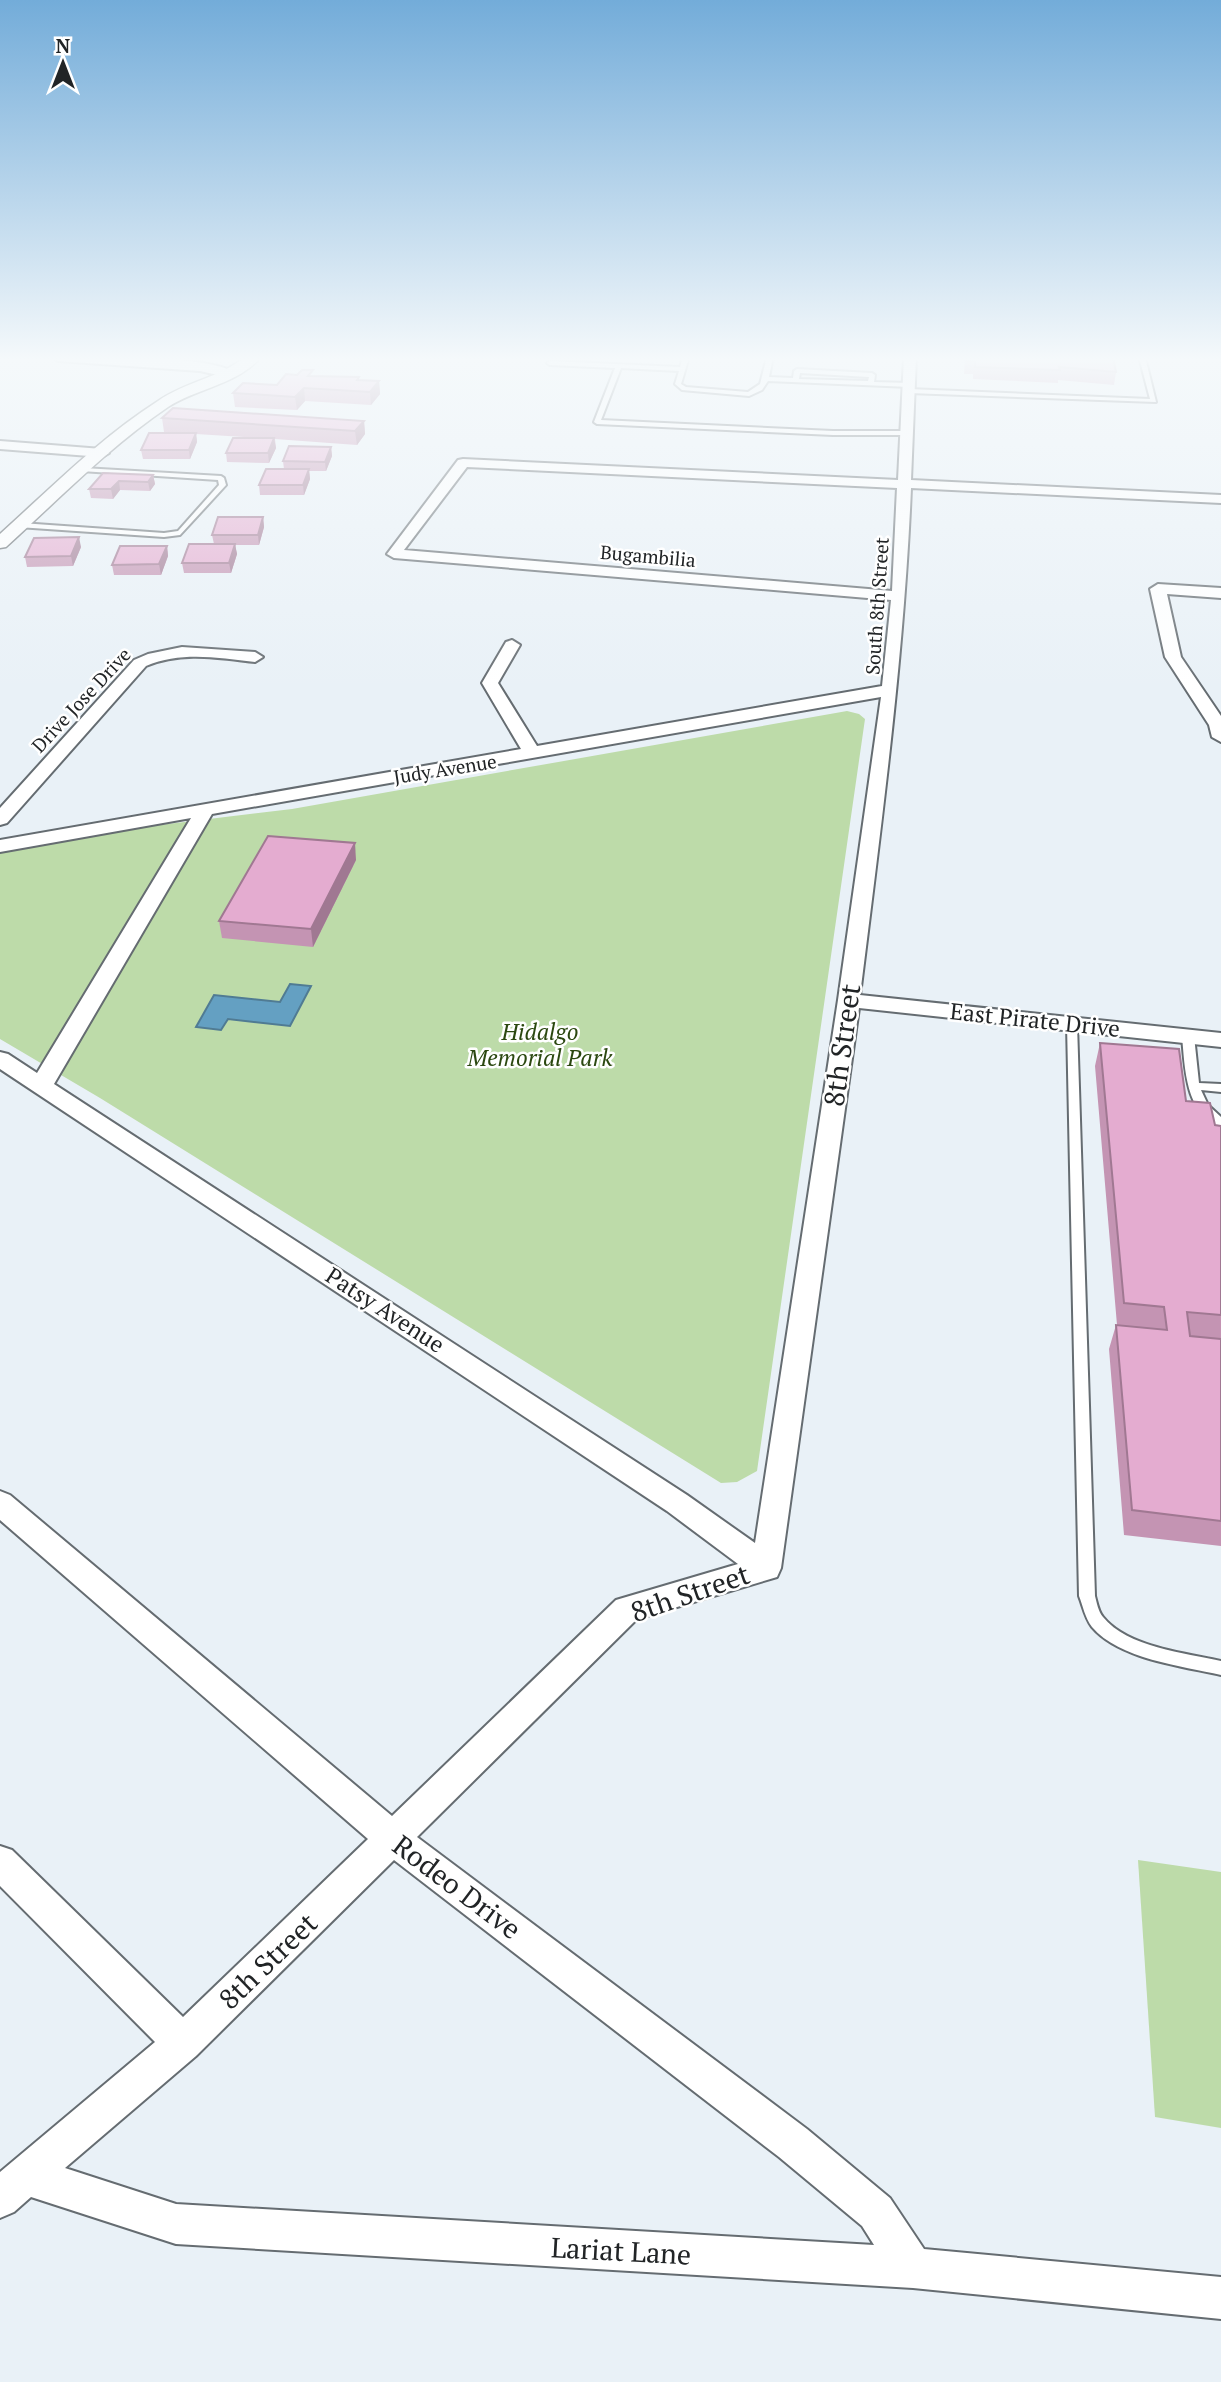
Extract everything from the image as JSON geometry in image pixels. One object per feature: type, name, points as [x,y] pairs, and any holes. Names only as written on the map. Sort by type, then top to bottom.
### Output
[{"type":"street","name":"Bugambilia","points":[[459,468],[394,554],[899,596]]},
{"type":"street","name":"Bugambilia","points":[[571,468],[903,484]]},
{"type":"street","name":"South 8th Street","points":[[890,690],[899,596],[904,468]]},
{"type":"street","points":[[0,543],[83,470]]},
{"type":"street","points":[[903,484],[1221,499]]},
{"type":"street","points":[[1221,593],[1158,589],[1173,657],[1214,707],[1221,737]]},
{"type":"street","points":[[512,645],[490,683],[533,754]]},
{"type":"street","name":"Drive Jose Drive","points":[[0,819],[140,663],[155,655],[179,650],[255,657]]},
{"type":"street","name":"Judy Avenue","points":[[0,846],[890,690]]},
{"type":"street","name":"8th Street","points":[[14,2187],[183,2043],[627,1609],[766,1567],[849,1000],[890,690]]},
{"type":"street","points":[[42,1084],[206,809]]},
{"type":"street","name":"East Pirate Drive","points":[[849,1000],[1221,1040]]},
{"type":"street","name":"Patsy Avenue","points":[[0,1059],[42,1084],[677,1503],[766,1567]]},
{"type":"street","name":"Rodeo Drive","points":[[0,1503],[393,1839],[793,2143],[876,2212],[913,2268]]},
{"type":"street","points":[[0,1862],[183,2043]]},
{"type":"street","name":"Lariat Lane","points":[[14,2187],[176,2224],[913,2268],[1221,2298]]},
{"type":"lane","points":[[21,524],[164,535],[180,533],[223,485],[221,478],[83,470]]},
{"type":"lane","points":[[1072,1024],[1087,1596],[1096,1619],[1106,1630],[1136,1647],[1221,1668]]},
{"type":"lane","points":[[1188,1036],[1193,1086],[1198,1104],[1221,1123]]},
{"type":"lane","points":[[1193,1086],[1221,1088]]},
{"type":"green space","name":"Hidalgo Memorial Park","points":[[847,711],[859,714],[865,719],[757,1471],[737,1482],[721,1483],[100,1098],[0,1039],[0,853],[135,828],[292,809]]},
{"type":"green space","points":[[1138,1860],[1221,1872],[1221,2128],[1155,2117]]},
{"type":"water","points":[[290,984],[311,986],[290,1026],[228,1019],[221,1030],[196,1027],[214,995],[280,1002]]},
{"type":"building","points":[[266,469],[309,469],[303,485],[259,485]]},
{"type":"building","points":[[103,473],[153,475],[148,482],[119,481],[111,489],[89,489]]},
{"type":"building","points":[[218,517],[263,517],[258,535],[212,535]]},
{"type":"building","points":[[79,537],[71,556],[25,557],[34,538]]},
{"type":"building","points":[[189,544],[235,544],[229,563],[182,563]]},
{"type":"building","points":[[120,546],[167,546],[159,564],[112,565]]},
{"type":"building","points":[[268,836],[355,843],[311,929],[219,921]]},
{"type":"building","points":[[1100,1043],[1179,1049],[1186,1101],[1210,1103],[1215,1125],[1221,1126],[1221,1315],[1187,1312],[1190,1336],[1221,1339],[1221,1521],[1132,1510],[1116,1325],[1167,1330],[1164,1307],[1124,1303]]}]
